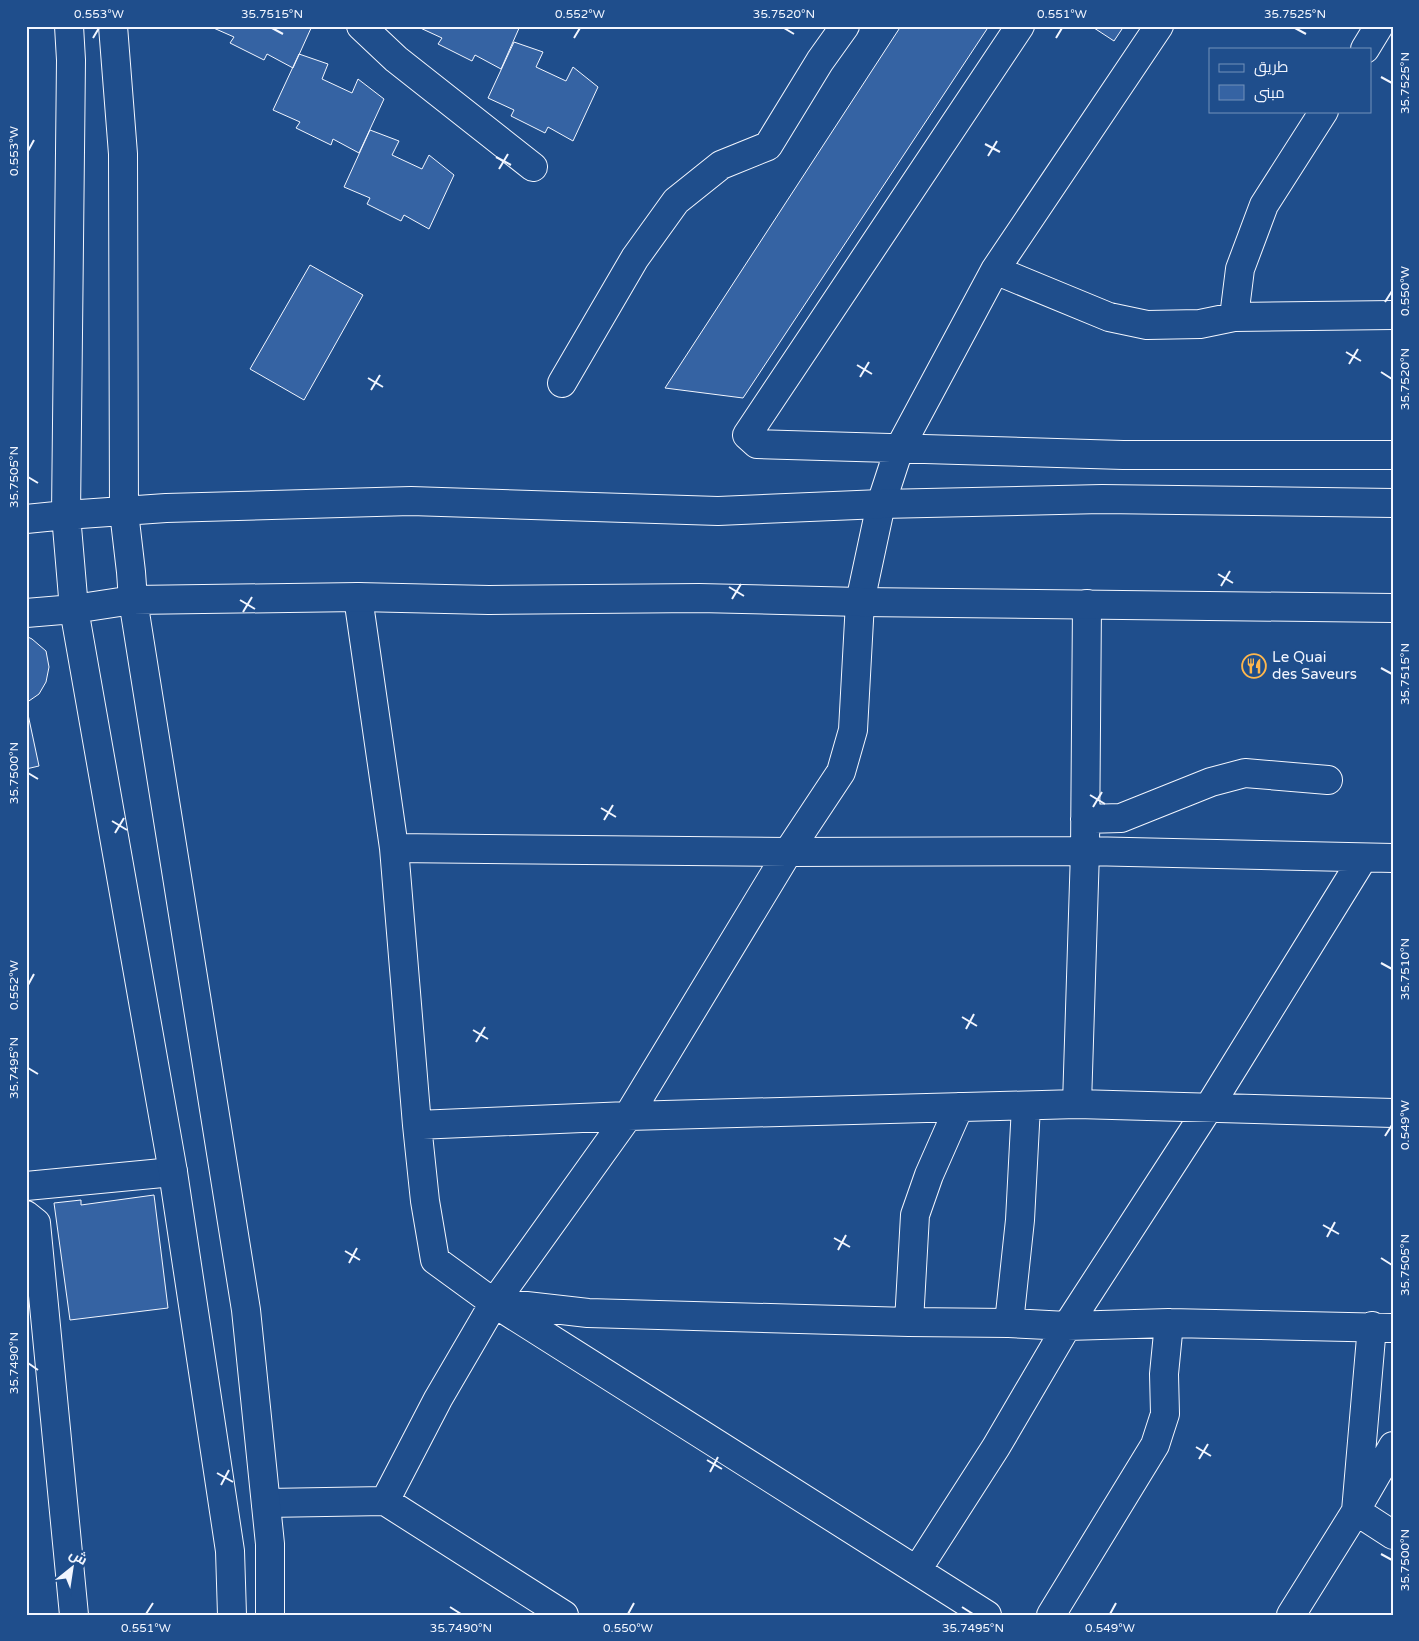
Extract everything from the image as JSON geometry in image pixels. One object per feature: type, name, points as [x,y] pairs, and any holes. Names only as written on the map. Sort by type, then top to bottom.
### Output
[{"type":"street","points":[[69,26],[72,60],[66,514],[74,609],[173,1172],[230,1551],[232,1615]]},
{"type":"street","points":[[113,26],[123,154],[124,512],[131,572],[132,600],[246,1310],[270,1544],[270,1615]]},
{"type":"street","points":[[361,26],[396,60],[533,167]]},
{"type":"street","points":[[562,383],[635,258],[676,202],[721,165],[768,146],[820,61],[845,26]]},
{"type":"street","points":[[1020,26],[747,435],[757,444],[1123,455],[1393,456]]},
{"type":"street","points":[[385,1500],[438,1399],[494,1303],[628,1116],[788,852],[841,772],[853,730],[860,602],[881,504],[899,448],[995,270],[1159,26]]},
{"type":"street","points":[[1366,48],[1379,26]]},
{"type":"street","points":[[1234,317],[1240,269],[1264,206],[1323,112]]},
{"type":"street","points":[[995,270],[1109,317],[1147,325],[1200,324],[1234,317],[1393,315]]},
{"type":"street","points":[[26,519],[66,514],[166,508],[411,501],[718,511],[881,504],[1102,499],[1393,502]]},
{"type":"street","points":[[358,597],[394,848],[417,1125],[425,1201],[435,1260],[494,1303],[987,1615]]},
{"type":"street","points":[[26,612],[74,609],[132,600],[358,597],[489,600],[699,598],[860,602],[1393,608]]},
{"type":"street","points":[[1077,1104],[1086,851],[1087,604]]},
{"type":"street","points":[[1085,819],[1121,818],[1210,782],[1245,773],[1328,780]]},
{"type":"street","points":[[394,848],[788,852],[1086,851],[1393,858]]},
{"type":"street","points":[[918,1570],[996,1446],[1067,1326],[1209,1107],[1363,858]]},
{"type":"street","points":[[417,1125],[628,1116],[1077,1104],[1393,1112]]},
{"type":"street","points":[[1009,1322],[1020,1220],[1026,1106]]},
{"type":"street","points":[[910,1322],[915,1215],[929,1175],[959,1107]]},
{"type":"street","points":[[26,1186],[173,1172]]},
{"type":"street","points":[[26,1215],[36,1223],[74,1615]]},
{"type":"street","points":[[494,1303],[588,1313],[910,1322],[1009,1322],[1067,1326],[1169,1324],[1382,1327],[1356,1511]]},
{"type":"street","points":[[1051,1615],[1155,1445],[1165,1414],[1164,1374],[1169,1324]]},
{"type":"street","points":[[1291,1615],[1356,1511],[1393,1446]]},
{"type":"street","points":[[266,1503],[385,1500],[564,1615]]},
{"type":"street","points":[[1356,1511],[1393,1535]]},
{"type":"building","points":[[209,26],[312,26],[293,68],[267,54],[264,60],[230,43],[234,37]]},
{"type":"building","points":[[416,26],[520,26],[501,69],[475,55],[472,61],[438,44],[442,38]]},
{"type":"building","points":[[901,26],[989,26],[743,398],[665,388]]},
{"type":"building","points":[[1091,26],[1124,26],[1114,41]]},
{"type":"building","points":[[514,42],[543,52],[536,67],[566,81],[573,67],[598,87],[573,141],[548,127],[545,133],[511,116],[514,110],[488,98]]},
{"type":"building","points":[[299,54],[328,64],[322,79],[352,93],[358,79],[384,99],[359,153],[333,139],[331,145],[296,128],[300,122],[273,110]]},
{"type":"building","points":[[370,130],[399,141],[392,155],[422,169],[429,155],[454,175],[429,229],[404,215],[401,221],[367,204],[370,198],[344,187]]},
{"type":"building","points":[[310,265],[363,295],[304,400],[250,369]]},
{"type":"building","points":[[26,636],[46,651],[49,667],[46,682],[39,694],[26,703]]},
{"type":"building","points":[[26,705],[39,766],[26,769]]},
{"type":"building","points":[[154,1195],[168,1308],[70,1320],[54,1203],[81,1200],[81,1205]]},
{"type":"place","name":"Le Quai des Saveurs","points":[[1254,666]]}]
